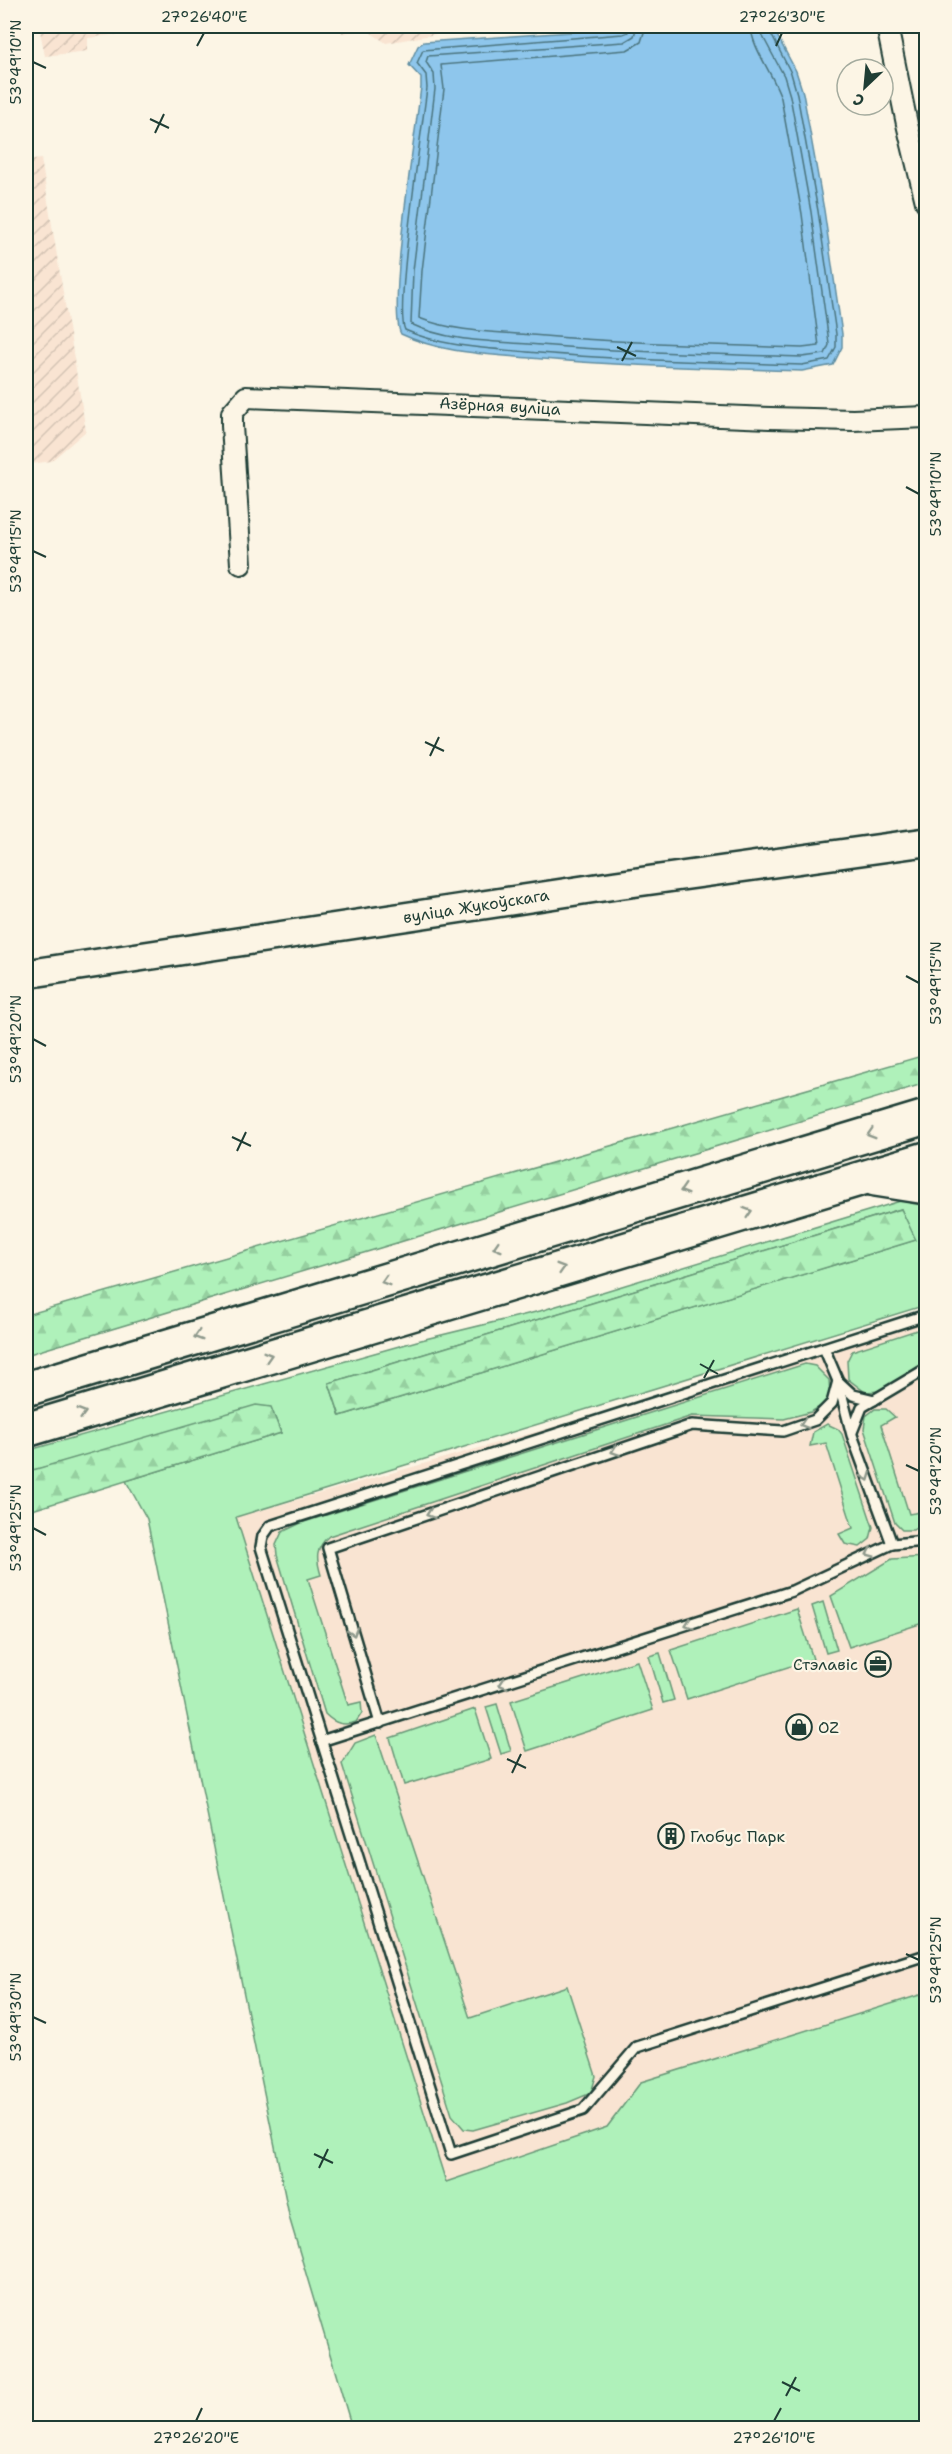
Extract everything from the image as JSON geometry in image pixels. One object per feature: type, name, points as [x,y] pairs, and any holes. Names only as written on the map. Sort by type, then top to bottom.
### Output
[{"type":"highway","points":[[26,1389],[927,1117]]},
{"type":"highway","points":[[26,1430],[927,1159]]},
{"type":"highway","points":[[864,1177],[927,1187]]},
{"type":"street","points":[[887,26],[907,124],[927,202]]},
{"type":"street","name":"Азёрная вуліца","points":[[241,564],[232,413],[246,397],[770,418],[853,420],[927,417]]},
{"type":"street","name":"вуліца Жукоўскага","points":[[26,974],[593,888],[927,842]]},
{"type":"lane","points":[[927,1315],[270,1526],[263,1536],[261,1547],[451,2154],[583,2110],[637,2047],[927,1955]]},
{"type":"lane","points":[[824,1348],[838,1381],[852,1435],[892,1544]]},
{"type":"lane","points":[[852,1435],[856,1418],[862,1407],[927,1368]]},
{"type":"lane","points":[[838,1381],[854,1395],[874,1400]]},
{"type":"lane","points":[[380,1723],[328,1548],[692,1425],[783,1431],[804,1424],[825,1413],[832,1403],[838,1381]]},
{"type":"lane","points":[[321,1741],[792,1590],[892,1544],[927,1541]]},
{"type":"shaded area","points":[[39,26],[184,26],[88,38],[88,51],[45,56]]},
{"type":"shaded area","points":[[340,26],[482,26],[386,43],[367,30],[342,33]]},
{"type":"shaded area","points":[[41,159],[86,431],[51,461],[26,465],[26,161]]},
{"type":"shaded area","points":[[926,1321],[926,1993],[641,2082],[608,2127],[314,2228],[236,1517]]},
{"type":"green space","points":[[918,1057],[926,1068],[926,1083],[26,1355],[26,1315]]},
{"type":"green space","points":[[907,1199],[926,1201],[926,1305],[236,1517],[446,2182],[607,2127],[641,2082],[926,1993],[926,2428],[352,2428],[290,2220],[147,1519],[126,1481],[281,1433],[271,1408],[26,1472],[26,1451],[417,1341],[540,1311]],"holes":[[[901,1209],[915,1240],[340,1416],[329,1383]]]},
{"type":"green space","points":[[901,1209],[916,1240],[340,1416],[329,1383]]},
{"type":"green space","points":[[926,1327],[926,1361],[881,1391],[865,1392],[848,1379],[847,1361],[852,1351]]},
{"type":"green space","points":[[805,1364],[815,1366],[829,1380],[830,1395],[821,1406],[811,1412],[784,1419],[692,1416],[329,1536],[319,1549],[318,1564],[321,1575],[308,1579],[348,1705],[361,1702],[362,1713],[356,1722],[347,1724],[336,1722],[325,1714],[277,1555],[276,1545],[282,1532],[301,1523]]},
{"type":"green space","points":[[256,1405],[271,1407],[281,1433],[26,1512],[26,1472]]},
{"type":"green space","points":[[875,1409],[886,1409],[895,1417],[881,1425],[909,1514],[926,1511],[923,1523],[913,1530],[902,1530],[895,1523],[864,1429],[866,1416]]},
{"type":"green space","points":[[827,1424],[838,1429],[842,1434],[873,1527],[870,1539],[860,1547],[845,1544],[839,1534],[853,1528],[826,1443],[810,1446],[813,1432]]},
{"type":"green space","points":[[926,1557],[926,1622],[849,1647],[831,1596],[892,1559]]},
{"type":"green space","points":[[823,1602],[837,1650],[826,1653],[812,1606]]},
{"type":"green space","points":[[797,1609],[813,1659],[687,1699],[671,1650]]},
{"type":"green space","points":[[660,1653],[674,1700],[663,1703],[649,1656]]},
{"type":"green space","points":[[637,1661],[653,1710],[527,1751],[511,1701]]},
{"type":"green space","points":[[497,1704],[511,1751],[501,1754],[486,1707]]},
{"type":"green space","points":[[475,1709],[491,1759],[404,1785],[390,1738]]},
{"type":"green space","points":[[376,1735],[470,2018],[567,1986],[596,2076],[591,2093],[567,2103],[473,2130],[464,2129],[452,2115],[342,1764],[355,1743]]},
{"type":"water","points":[[661,26],[772,26],[796,71],[803,93],[824,210],[842,334],[842,347],[833,365],[802,371],[564,361],[464,352],[432,345],[401,334],[398,318],[400,255],[421,87],[421,78],[409,65],[418,46],[424,42]]},
{"type":"place","name":"Стэлавіс","points":[[878,1664]]},
{"type":"place","name":"OZ","points":[[799,1727]]},
{"type":"place","name":"Глобус Парк","points":[[671,1836]]}]
